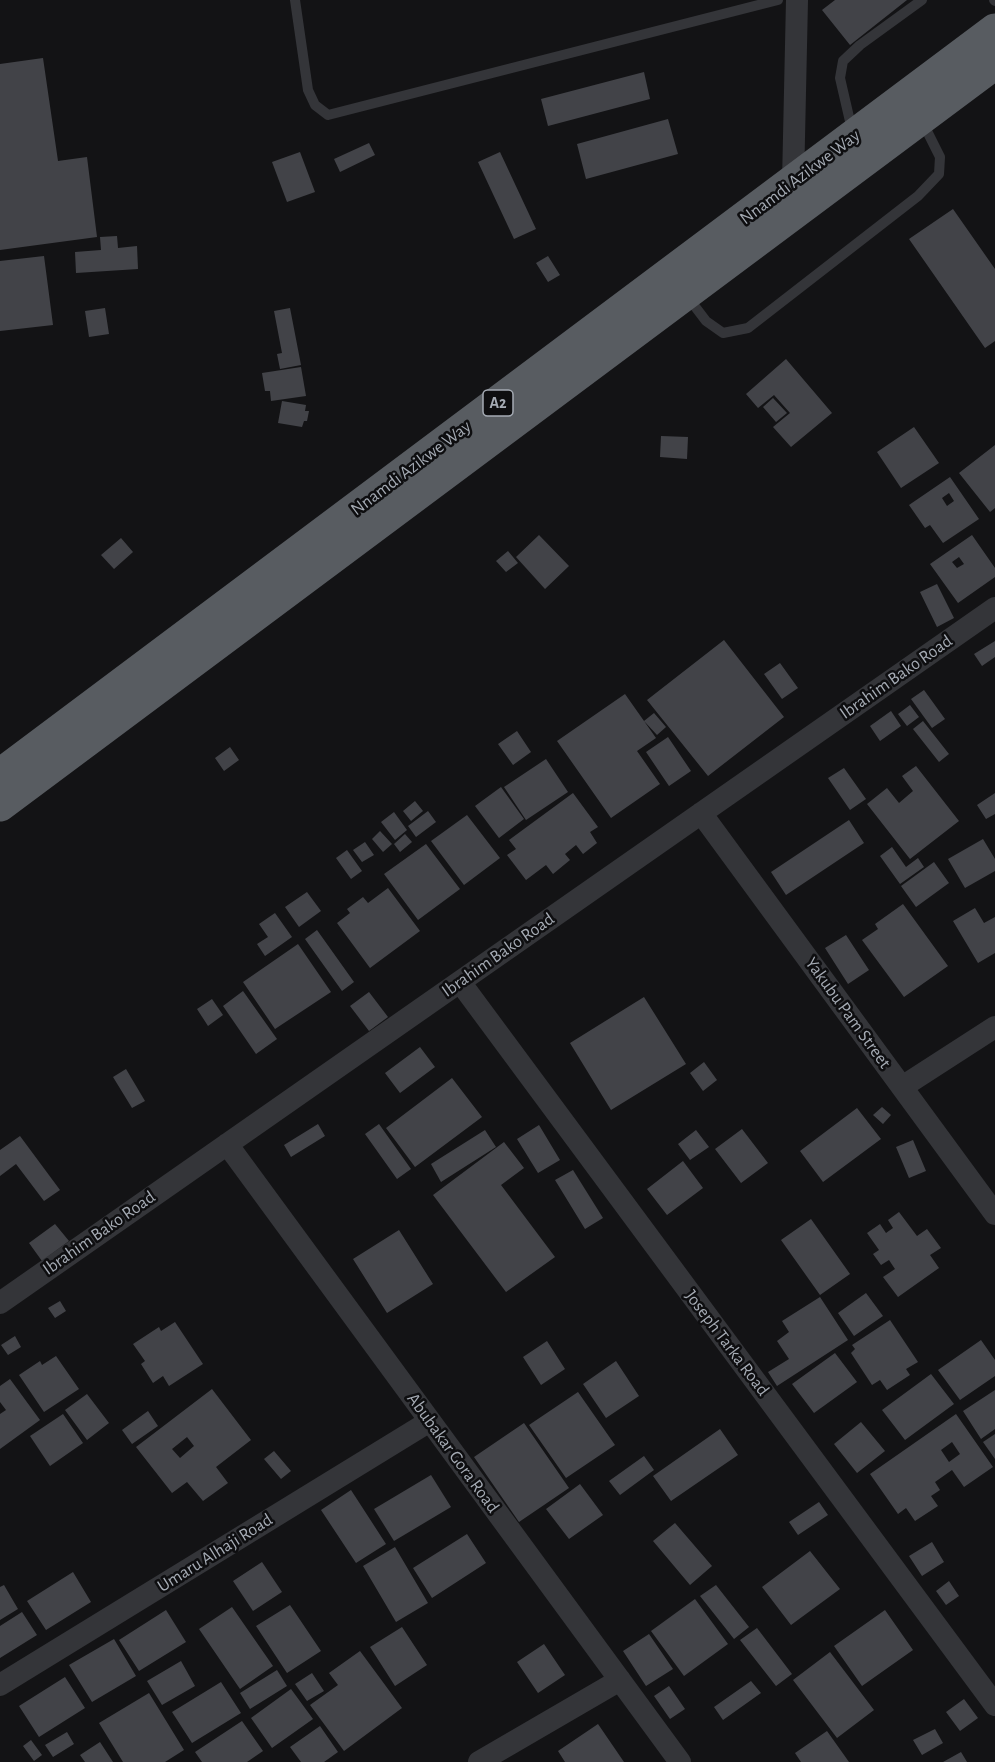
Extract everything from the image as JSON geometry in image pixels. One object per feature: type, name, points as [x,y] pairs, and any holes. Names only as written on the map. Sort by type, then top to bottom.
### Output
[{"type":"highway","name":"Nnamdi Azikwe Way","points":[[0,805],[678,284],[793,183],[995,30]]},
{"type":"highway","name":"Nnamdi Azikwe Way","points":[[0,776],[678,284],[921,118],[995,63]]},
{"type":"street","points":[[793,183],[796,0]]},
{"type":"street","name":"Ibrahim Bako Road","points":[[0,1303],[995,608]]},
{"type":"street","name":"Yakubu Pam Street","points":[[701,813],[995,1214]]},
{"type":"street","name":"Joseph Tarka Road","points":[[460,982],[995,1705]]},
{"type":"street","points":[[902,1087],[995,1027]]},
{"type":"street","name":"Abubakar Gora Road","points":[[227,1144],[680,1762]]},
{"type":"street","name":"Umaru Alhaji Road","points":[[0,1686],[430,1421]]},
{"type":"street","points":[[479,1762],[620,1680]]},
{"type":"lane","points":[[295,0],[308,90],[315,105],[328,115],[778,0]]},
{"type":"lane","points":[[854,136],[840,78],[843,62],[860,45],[922,0]]},
{"type":"lane","points":[[678,284],[706,321],[723,333],[748,328],[918,196],[939,174],[940,157],[921,118]]},
{"type":"building","points":[[835,0],[907,0],[850,45],[822,10]]},
{"type":"building","points":[[43,58],[58,161],[87,157],[97,237],[0,250],[0,64]]},
{"type":"building","points":[[644,72],[650,99],[548,126],[541,99]]},
{"type":"building","points":[[668,119],[678,154],[586,179],[577,144]]},
{"type":"building","points":[[369,143],[375,155],[340,172],[334,159]]},
{"type":"building","points":[[300,152],[315,192],[287,202],[272,162]]},
{"type":"building","points":[[500,152],[536,229],[514,239],[478,162]]},
{"type":"building","points":[[953,209],[995,269],[995,341],[985,348],[909,239]]},
{"type":"building","points":[[117,236],[118,248],[137,246],[138,269],[76,273],[75,252],[101,250],[100,237]]},
{"type":"building","points":[[44,256],[53,325],[0,331],[0,261]]},
{"type":"building","points":[[548,256],[560,275],[548,282],[536,263]]},
{"type":"building","points":[[105,308],[109,334],[89,337],[85,311]]},
{"type":"building","points":[[290,308],[301,365],[280,369],[277,354],[282,353],[274,311]]},
{"type":"building","points":[[786,359],[832,413],[791,447],[773,427],[790,413],[774,395],[758,408],[746,394]]},
{"type":"building","points":[[301,367],[306,396],[271,401],[270,391],[265,391],[262,373]]},
{"type":"building","points":[[773,398],[787,413],[776,422],[763,407]]},
{"type":"building","points":[[282,401],[306,405],[305,411],[309,411],[307,421],[304,421],[302,427],[278,423]]},
{"type":"building","points":[[914,427],[939,463],[901,488],[877,452]]},
{"type":"building","points":[[661,436],[688,437],[687,459],[660,457]]},
{"type":"building","points":[[995,445],[995,508],[990,512],[959,473]]},
{"type":"building","points":[[950,477],[979,519],[943,543],[930,525],[925,528],[909,505]],"holes":[[[949,493],[954,501],[947,506],[942,498]]]},
{"type":"building","points":[[539,535],[569,566],[545,589],[516,557]]},
{"type":"building","points":[[972,535],[995,568],[995,577],[958,603],[930,564]],"holes":[[[959,557],[964,564],[957,568],[952,562]]]},
{"type":"building","points":[[121,538],[133,552],[114,569],[101,555]]},
{"type":"building","points":[[508,551],[518,563],[506,572],[496,561]]},
{"type":"building","points":[[937,584],[954,618],[937,627],[920,592]]},
{"type":"building","points":[[724,640],[784,717],[708,776],[647,700]]},
{"type":"building","points":[[995,641],[995,657],[982,666],[974,654]]},
{"type":"building","points":[[780,663],[798,688],[782,699],[764,674]]},
{"type":"building","points":[[924,690],[945,719],[932,728],[911,699]]},
{"type":"building","points":[[625,694],[656,738],[637,751],[660,784],[611,818],[557,741]]},
{"type":"building","points":[[910,705],[919,717],[907,726],[898,714]]},
{"type":"building","points":[[891,711],[901,726],[880,741],[870,726]]},
{"type":"building","points":[[654,713],[666,727],[657,735],[644,721]]},
{"type":"building","points":[[923,721],[949,754],[939,762],[913,729]]},
{"type":"building","points":[[517,731],[531,752],[513,765],[498,744]]},
{"type":"building","points":[[668,737],[691,771],[669,786],[646,752]]},
{"type":"building","points":[[230,747],[239,760],[224,771],[215,758]]},
{"type":"building","points":[[546,759],[568,792],[526,820],[504,787]]},
{"type":"building","points":[[916,766],[959,821],[910,859],[867,804],[887,788],[899,803],[913,791],[902,776]]},
{"type":"building","points":[[844,768],[866,799],[850,810],[828,778]]},
{"type":"building","points":[[501,787],[524,819],[499,838],[475,806]]},
{"type":"building","points":[[573,793],[598,827],[590,832],[597,843],[583,854],[576,845],[565,854],[570,860],[553,874],[546,865],[526,880],[507,855],[516,849],[509,840]]},
{"type":"building","points":[[995,793],[995,814],[986,819],[977,805]]},
{"type":"building","points":[[415,801],[423,811],[411,821],[403,811]]},
{"type":"building","points":[[428,811],[436,822],[416,837],[408,826]]},
{"type":"building","points":[[394,812],[407,830],[395,840],[381,822]]},
{"type":"building","points":[[467,815],[500,858],[464,885],[431,841]]},
{"type":"building","points":[[849,820],[864,843],[786,895],[771,872]]},
{"type":"building","points":[[380,831],[392,844],[383,852],[372,839]]},
{"type":"building","points":[[405,834],[412,842],[400,852],[394,844]]},
{"type":"building","points":[[983,839],[995,859],[995,871],[965,888],[948,859]]},
{"type":"building","points":[[365,842],[374,855],[362,862],[353,850]]},
{"type":"building","points":[[426,844],[460,889],[418,920],[384,874]]},
{"type":"building","points":[[892,847],[906,867],[918,858],[924,867],[900,884],[880,856]]},
{"type":"building","points":[[347,850],[362,871],[351,879],[336,858]]},
{"type":"building","points":[[934,862],[949,883],[916,907],[901,886]]},
{"type":"building","points":[[388,888],[420,931],[370,968],[337,923],[350,913],[347,909],[363,897],[368,903]]},
{"type":"building","points":[[307,892],[321,911],[299,927],[285,907]]},
{"type":"building","points":[[903,904],[948,966],[904,997],[862,940],[878,929],[875,924]]},
{"type":"building","points":[[975,908],[984,923],[995,917],[995,953],[978,963],[953,921]]},
{"type":"building","points":[[275,913],[292,937],[265,956],[257,944],[268,937],[259,924]]},
{"type":"building","points":[[317,930],[354,982],[342,991],[305,939]]},
{"type":"building","points":[[846,935],[869,970],[848,984],[825,948]]},
{"type":"building","points":[[298,944],[331,992],[275,1029],[243,982]]},
{"type":"building","points":[[243,991],[277,1039],[256,1054],[223,1006]]},
{"type":"building","points":[[369,992],[388,1017],[369,1031],[350,1006]]},
{"type":"building","points":[[644,997],[686,1064],[611,1110],[570,1043]]},
{"type":"building","points":[[212,999],[223,1015],[208,1026],[197,1009]]},
{"type":"building","points":[[420,1047],[435,1067],[400,1093],[385,1073]]},
{"type":"building","points":[[704,1062],[717,1080],[703,1091],[690,1073]]},
{"type":"building","points":[[126,1069],[145,1101],[132,1108],[113,1077]]},
{"type":"building","points":[[452,1078],[482,1117],[415,1167],[386,1128]]},
{"type":"building","points":[[882,1107],[891,1115],[883,1124],[873,1115]]},
{"type":"building","points":[[857,1108],[881,1139],[823,1182],[800,1151]]},
{"type":"building","points":[[318,1124],[325,1136],[291,1157],[284,1145]]},
{"type":"building","points":[[379,1124],[411,1169],[397,1179],[365,1134]]},
{"type":"building","points":[[539,1125],[560,1160],[538,1173],[517,1139]]},
{"type":"building","points":[[742,1129],[768,1163],[741,1183],[715,1149]]},
{"type":"building","points":[[485,1130],[496,1147],[441,1182],[431,1164]]},
{"type":"building","points":[[696,1130],[709,1147],[690,1160],[678,1144]]},
{"type":"building","points":[[20,1136],[60,1190],[44,1201],[16,1164],[0,1176],[0,1150]]},
{"type":"building","points":[[913,1140],[926,1171],[909,1178],[896,1147]]},
{"type":"building","points":[[504,1142],[524,1168],[501,1185],[555,1257],[506,1292],[433,1195]]},
{"type":"building","points":[[683,1161],[703,1188],[667,1215],[647,1189]]},
{"type":"building","points":[[573,1170],[603,1218],[585,1229],[555,1180]]},
{"type":"building","points":[[899,1212],[917,1236],[927,1229],[941,1248],[930,1255],[939,1268],[898,1297],[883,1277],[895,1269],[889,1260],[881,1265],[873,1254],[879,1250],[867,1233],[880,1224],[886,1233],[893,1228],[888,1220]]},
{"type":"building","points":[[811,1219],[850,1274],[820,1295],[781,1240]]},
{"type":"building","points":[[55,1224],[69,1241],[42,1261],[29,1243]]},
{"type":"building","points":[[399,1230],[433,1284],[387,1313],[353,1259]]},
{"type":"building","points":[[866,1293],[883,1316],[854,1336],[838,1313]]},
{"type":"building","points":[[820,1297],[848,1340],[777,1386],[768,1372],[789,1359],[777,1341],[789,1332],[782,1321]]},
{"type":"building","points":[[60,1301],[66,1311],[55,1318],[48,1308]]},
{"type":"building","points":[[890,1320],[918,1362],[906,1369],[910,1375],[887,1390],[880,1380],[872,1385],[851,1353],[855,1349],[852,1345]]},
{"type":"building","points":[[175,1322],[203,1364],[169,1386],[163,1376],[153,1383],[141,1364],[145,1361],[133,1344],[159,1327],[161,1331]]},
{"type":"building","points":[[15,1336],[21,1347],[8,1355],[1,1345]]},
{"type":"building","points":[[981,1340],[995,1360],[995,1376],[960,1400],[938,1370]]},
{"type":"building","points":[[547,1341],[565,1369],[541,1385],[523,1357]]},
{"type":"building","points":[[835,1353],[857,1382],[814,1413],[792,1384]]},
{"type":"building","points":[[56,1356],[79,1389],[44,1412],[19,1375],[40,1361],[42,1365]]},
{"type":"building","points":[[616,1361],[639,1396],[606,1418],[583,1384]]},
{"type":"building","points":[[931,1374],[954,1404],[905,1440],[882,1410]]},
{"type":"building","points":[[10,1379],[40,1420],[0,1449],[0,1414],[6,1410],[0,1402],[0,1386]]},
{"type":"building","points":[[212,1389],[251,1440],[216,1467],[228,1483],[203,1501],[187,1482],[172,1493],[136,1447]],"holes":[[[187,1437],[194,1446],[180,1458],[172,1449]]]},
{"type":"building","points":[[995,1390],[995,1429],[981,1439],[963,1411]]},
{"type":"building","points":[[578,1392],[615,1445],[566,1478],[529,1425]]},
{"type":"building","points":[[87,1394],[109,1423],[87,1440],[65,1410]]},
{"type":"building","points":[[148,1411],[158,1426],[132,1444],[122,1430]]},
{"type":"building","points":[[63,1414],[83,1443],[50,1466],[30,1436]]},
{"type":"building","points":[[956,1414],[993,1467],[964,1487],[952,1470],[935,1482],[940,1490],[931,1496],[938,1506],[915,1521],[906,1508],[898,1514],[870,1474]],"holes":[[[952,1442],[960,1454],[949,1462],[941,1450]]]},
{"type":"building","points":[[861,1422],[885,1451],[857,1473],[834,1444]]},
{"type":"building","points":[[524,1423],[569,1488],[519,1522],[474,1457]]},
{"type":"building","points":[[720,1429],[738,1455],[671,1501],[653,1476]]},
{"type":"building","points":[[995,1434],[995,1459],[983,1442]]},
{"type":"building","points":[[274,1451],[291,1471],[281,1479],[264,1459]]},
{"type":"building","points":[[644,1456],[654,1470],[620,1495],[609,1481]]},
{"type":"building","points":[[431,1475],[451,1507],[394,1541],[374,1509]]},
{"type":"building","points":[[580,1484],[603,1515],[569,1539],[546,1509]]},
{"type":"building","points":[[351,1490],[386,1544],[356,1563],[321,1510]]},
{"type":"building","points":[[819,1502],[828,1515],[798,1535],[789,1522]]},
{"type":"building","points":[[675,1523],[712,1566],[690,1585],[653,1541]]},
{"type":"building","points":[[467,1534],[486,1563],[432,1598],[413,1568]]},
{"type":"building","points":[[932,1542],[944,1562],[922,1576],[909,1556]]},
{"type":"building","points":[[395,1547],[428,1603],[396,1622],[363,1566]]},
{"type":"building","points":[[810,1551],[840,1589],[791,1625],[762,1587]]},
{"type":"building","points":[[262,1562],[282,1592],[253,1611],[233,1581]]},
{"type":"building","points":[[73,1572],[91,1602],[46,1630],[27,1601]]},
{"type":"building","points":[[949,1581],[959,1596],[946,1605],[936,1591]]},
{"type":"building","points":[[4,1585],[18,1609],[0,1620],[0,1587]]},
{"type":"building","points":[[716,1585],[749,1627],[734,1639],[700,1596]]},
{"type":"building","points":[[695,1599],[728,1644],[684,1676],[651,1631]]},
{"type":"building","points":[[290,1605],[321,1651],[287,1673],[256,1626]]},
{"type":"building","points":[[232,1607],[273,1666],[240,1689],[199,1629]]},
{"type":"building","points":[[166,1610],[186,1642],[139,1671],[119,1640]]},
{"type":"building","points":[[885,1610],[913,1650],[862,1686],[834,1646]]},
{"type":"building","points":[[22,1612],[37,1635],[0,1658],[0,1626]]},
{"type":"building","points":[[402,1627],[427,1665],[395,1686],[370,1647]]},
{"type":"building","points":[[757,1628],[792,1674],[776,1686],[740,1640]]},
{"type":"building","points":[[649,1634],[673,1669],[646,1686],[623,1651]]},
{"type":"building","points":[[114,1639],[136,1676],[92,1702],[69,1665]]},
{"type":"building","points":[[544,1644],[565,1675],[538,1693],[517,1662]]},
{"type":"building","points":[[360,1651],[402,1708],[344,1751],[310,1705],[338,1685],[329,1673]]},
{"type":"building","points":[[830,1652],[874,1710],[837,1738],[793,1680]]},
{"type":"building","points":[[181,1661],[195,1686],[162,1705],[147,1681]]},
{"type":"building","points":[[277,1670],[287,1686],[250,1709],[240,1693]]},
{"type":"building","points":[[312,1673],[324,1691],[307,1701],[295,1684]]},
{"type":"building","points":[[65,1677],[85,1708],[39,1737],[19,1706]]},
{"type":"building","points":[[751,1681],[761,1693],[723,1720],[714,1707]]},
{"type":"building","points":[[221,1682],[241,1713],[192,1743],[172,1712]]},
{"type":"building","points":[[669,1686],[685,1709],[670,1719],[654,1696]]},
{"type":"building","points":[[291,1689],[313,1719],[272,1748],[251,1718]]},
{"type":"building","points":[[149,1693],[184,1750],[165,1762],[123,1762],[99,1723]]},
{"type":"building","points":[[964,1699],[978,1718],[960,1731],[946,1712]]},
{"type":"building","points":[[242,1721],[263,1751],[247,1762],[202,1762],[195,1752]]},
{"type":"building","points":[[598,1724],[624,1762],[565,1762],[558,1751]]},
{"type":"building","points":[[320,1726],[338,1752],[324,1762],[301,1762],[290,1747]]},
{"type":"building","points":[[935,1729],[943,1743],[922,1755],[913,1740]]},
{"type":"building","points":[[827,1731],[849,1762],[801,1762],[795,1753]]},
{"type":"building","points":[[67,1732],[74,1744],[53,1757],[45,1745]]},
{"type":"building","points":[[31,1740],[42,1755],[34,1761],[23,1746]]},
{"type":"building","points":[[100,1742],[113,1762],[85,1762],[80,1755]]},
{"type":"building","points":[[961,1752],[967,1762],[943,1762]]}]
